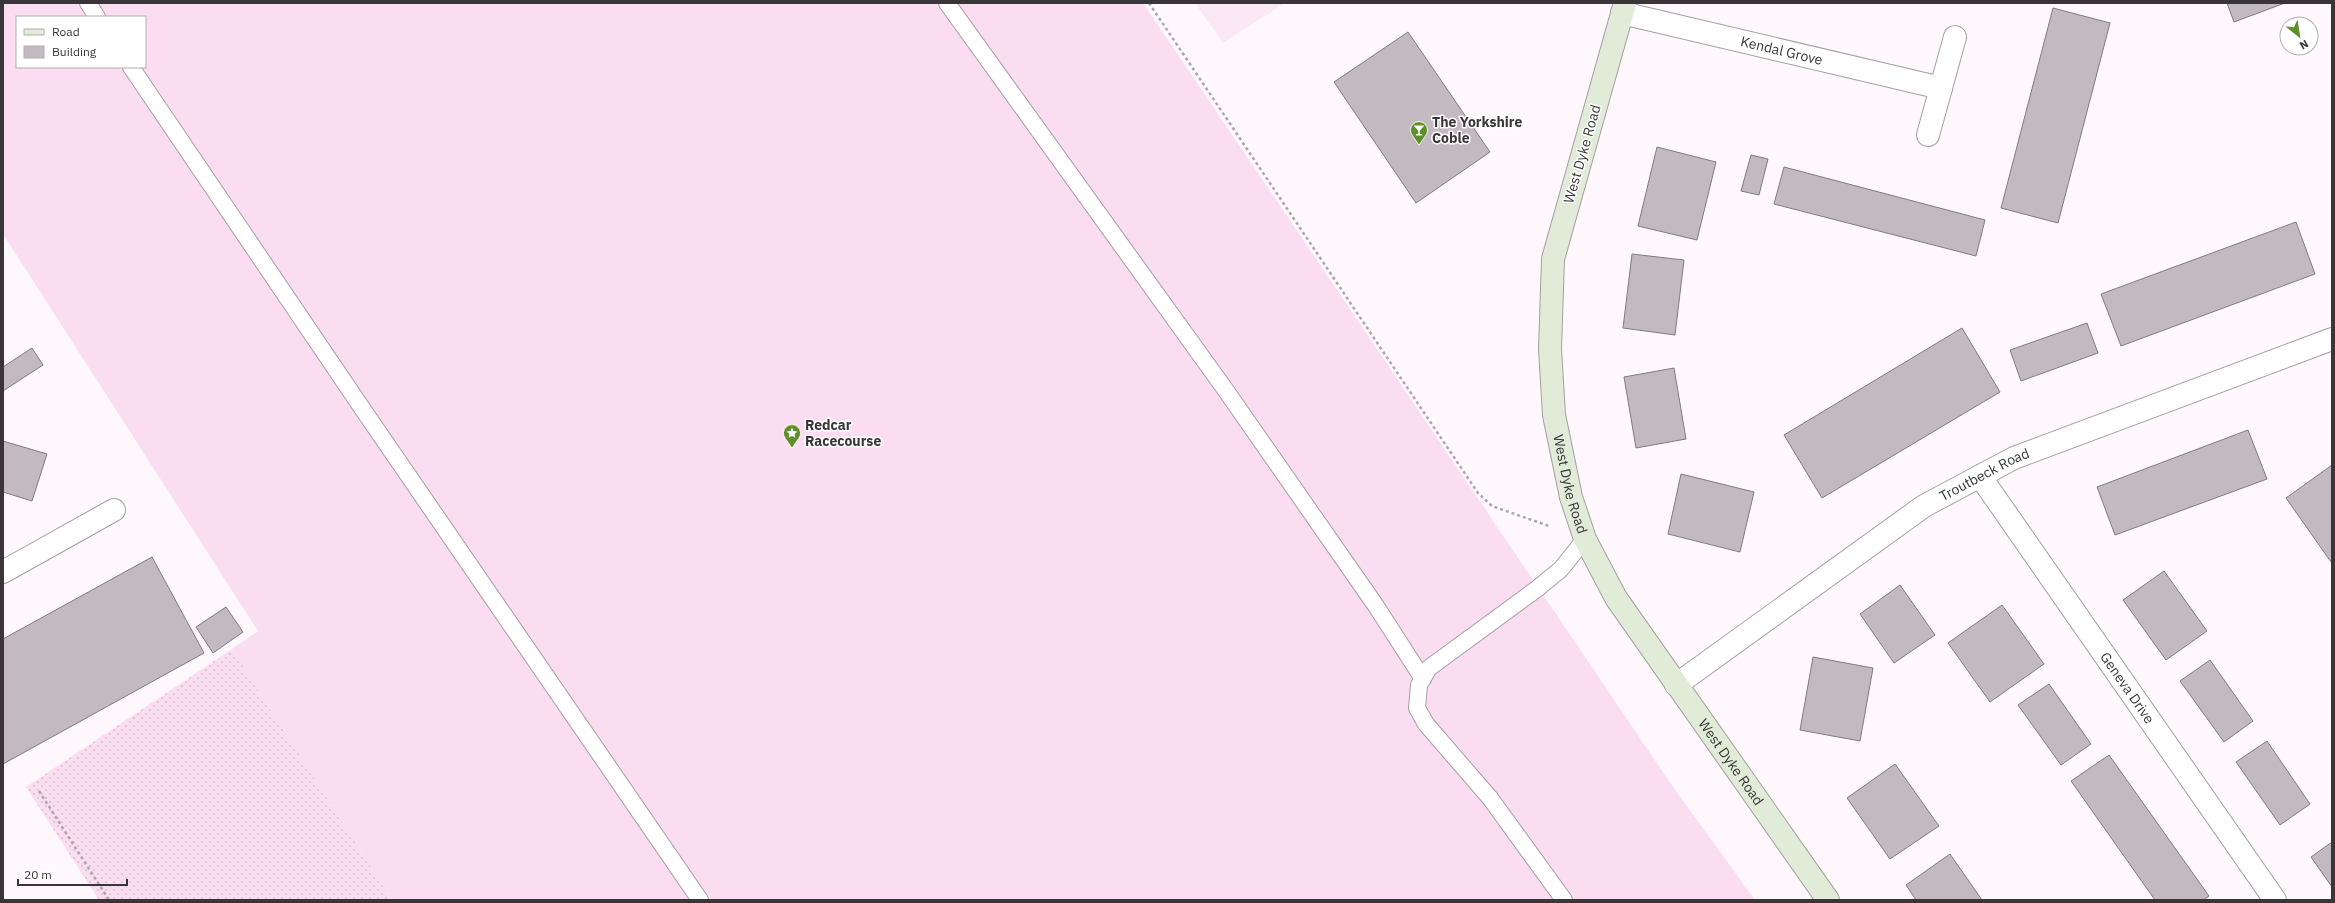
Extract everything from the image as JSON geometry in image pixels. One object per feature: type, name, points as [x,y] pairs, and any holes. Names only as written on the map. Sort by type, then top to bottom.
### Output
[{"type":"street","name":"West Dyke Road","points":[[1623,8],[1553,259],[1550,348],[1554,415],[1571,497],[1585,539],[1616,598],[1828,900]]},
{"type":"street","name":"Kendal Grove","points":[[1623,8],[1941,88]]},
{"type":"street","points":[[1928,135],[1955,37]]},
{"type":"street","name":"Troutbeck Road","points":[[1676,685],[1924,506],[2014,458],[2331,345]]},
{"type":"street","name":"Geneva Drive","points":[[1980,476],[2275,900]]},
{"type":"street","points":[[3,572],[114,510]]},
{"type":"lane","points":[[88,3],[96,16]]},
{"type":"lane","points":[[947,3],[1231,398],[1376,606],[1423,679]]},
{"type":"lane","points":[[132,68],[366,414],[700,900]]},
{"type":"lane","points":[[1564,900],[1490,798],[1426,724],[1417,708],[1419,685],[1429,668],[1443,656],[1562,569],[1585,539]]},
{"type":"path","points":[[1149,3],[1478,493],[1492,506],[1585,539]]},
{"type":"path","points":[[39,791],[109,900]]},
{"type":"shaded area","name":"Redcar Racecourse","points":[[3,3],[1143,3],[1671,784],[1755,900],[392,900],[232,649],[258,631],[3,234]]},
{"type":"shaded area","points":[[1195,3],[1285,3],[1223,43]]},
{"type":"shaded area","points":[[232,649],[392,900],[99,900],[26,787]]},
{"type":"building","points":[[2227,3],[2285,3],[2234,22]]},
{"type":"building","points":[[2053,8],[2110,23],[2058,223],[2001,208]]},
{"type":"building","points":[[1408,32],[1490,152],[1416,203],[1334,82]]},
{"type":"building","points":[[1657,147],[1716,162],[1697,240],[1638,226]]},
{"type":"building","points":[[1751,155],[1768,159],[1759,195],[1741,191]]},
{"type":"building","points":[[1784,167],[1985,220],[1976,256],[1774,204]]},
{"type":"building","points":[[2296,222],[2315,274],[2121,346],[2101,294]]},
{"type":"building","points":[[1632,254],[1684,260],[1675,335],[1623,328]]},
{"type":"building","points":[[2087,323],[2098,353],[2021,381],[2010,350]]},
{"type":"building","points":[[1962,328],[2000,392],[1822,498],[1784,435]]},
{"type":"building","points":[[32,348],[43,365],[3,391],[3,367]]},
{"type":"building","points":[[1674,368],[1686,439],[1636,448],[1624,377]]},
{"type":"building","points":[[2248,430],[2267,479],[2115,535],[2097,487]]},
{"type":"building","points":[[3,441],[47,454],[32,501],[3,492]]},
{"type":"building","points":[[2332,465],[2332,561],[2331,562],[2286,498]]},
{"type":"building","points":[[1681,474],[1754,492],[1740,552],[1668,534]]},
{"type":"building","points":[[152,557],[204,653],[3,764],[3,639]]},
{"type":"building","points":[[2164,571],[2207,631],[2166,660],[2123,600]]},
{"type":"building","points":[[1900,585],[1935,635],[1894,663],[1860,614]]},
{"type":"building","points":[[2002,605],[2044,664],[1990,702],[1948,643]]},
{"type":"building","points":[[226,607],[243,632],[213,653],[196,627]]},
{"type":"building","points":[[1813,657],[1873,668],[1860,741],[1800,730]]},
{"type":"building","points":[[2210,660],[2253,721],[2224,742],[2180,681]]},
{"type":"building","points":[[2049,684],[2091,744],[2061,765],[2018,705]]},
{"type":"building","points":[[2267,741],[2310,804],[2280,825],[2236,762]]},
{"type":"building","points":[[2109,755],[2209,896],[2203,900],[2155,900],[2071,781]]},
{"type":"building","points":[[1895,764],[1939,826],[1890,859],[1847,798]]},
{"type":"building","points":[[2332,842],[2332,887],[2311,857]]},
{"type":"building","points":[[1950,854],[1982,900],[1916,900],[1906,885]]},
{"type":"place","name":"The Yorkshire Coble","points":[[1419,145]]},
{"type":"place","name":"Redcar Racecourse","points":[[792,448]]}]
